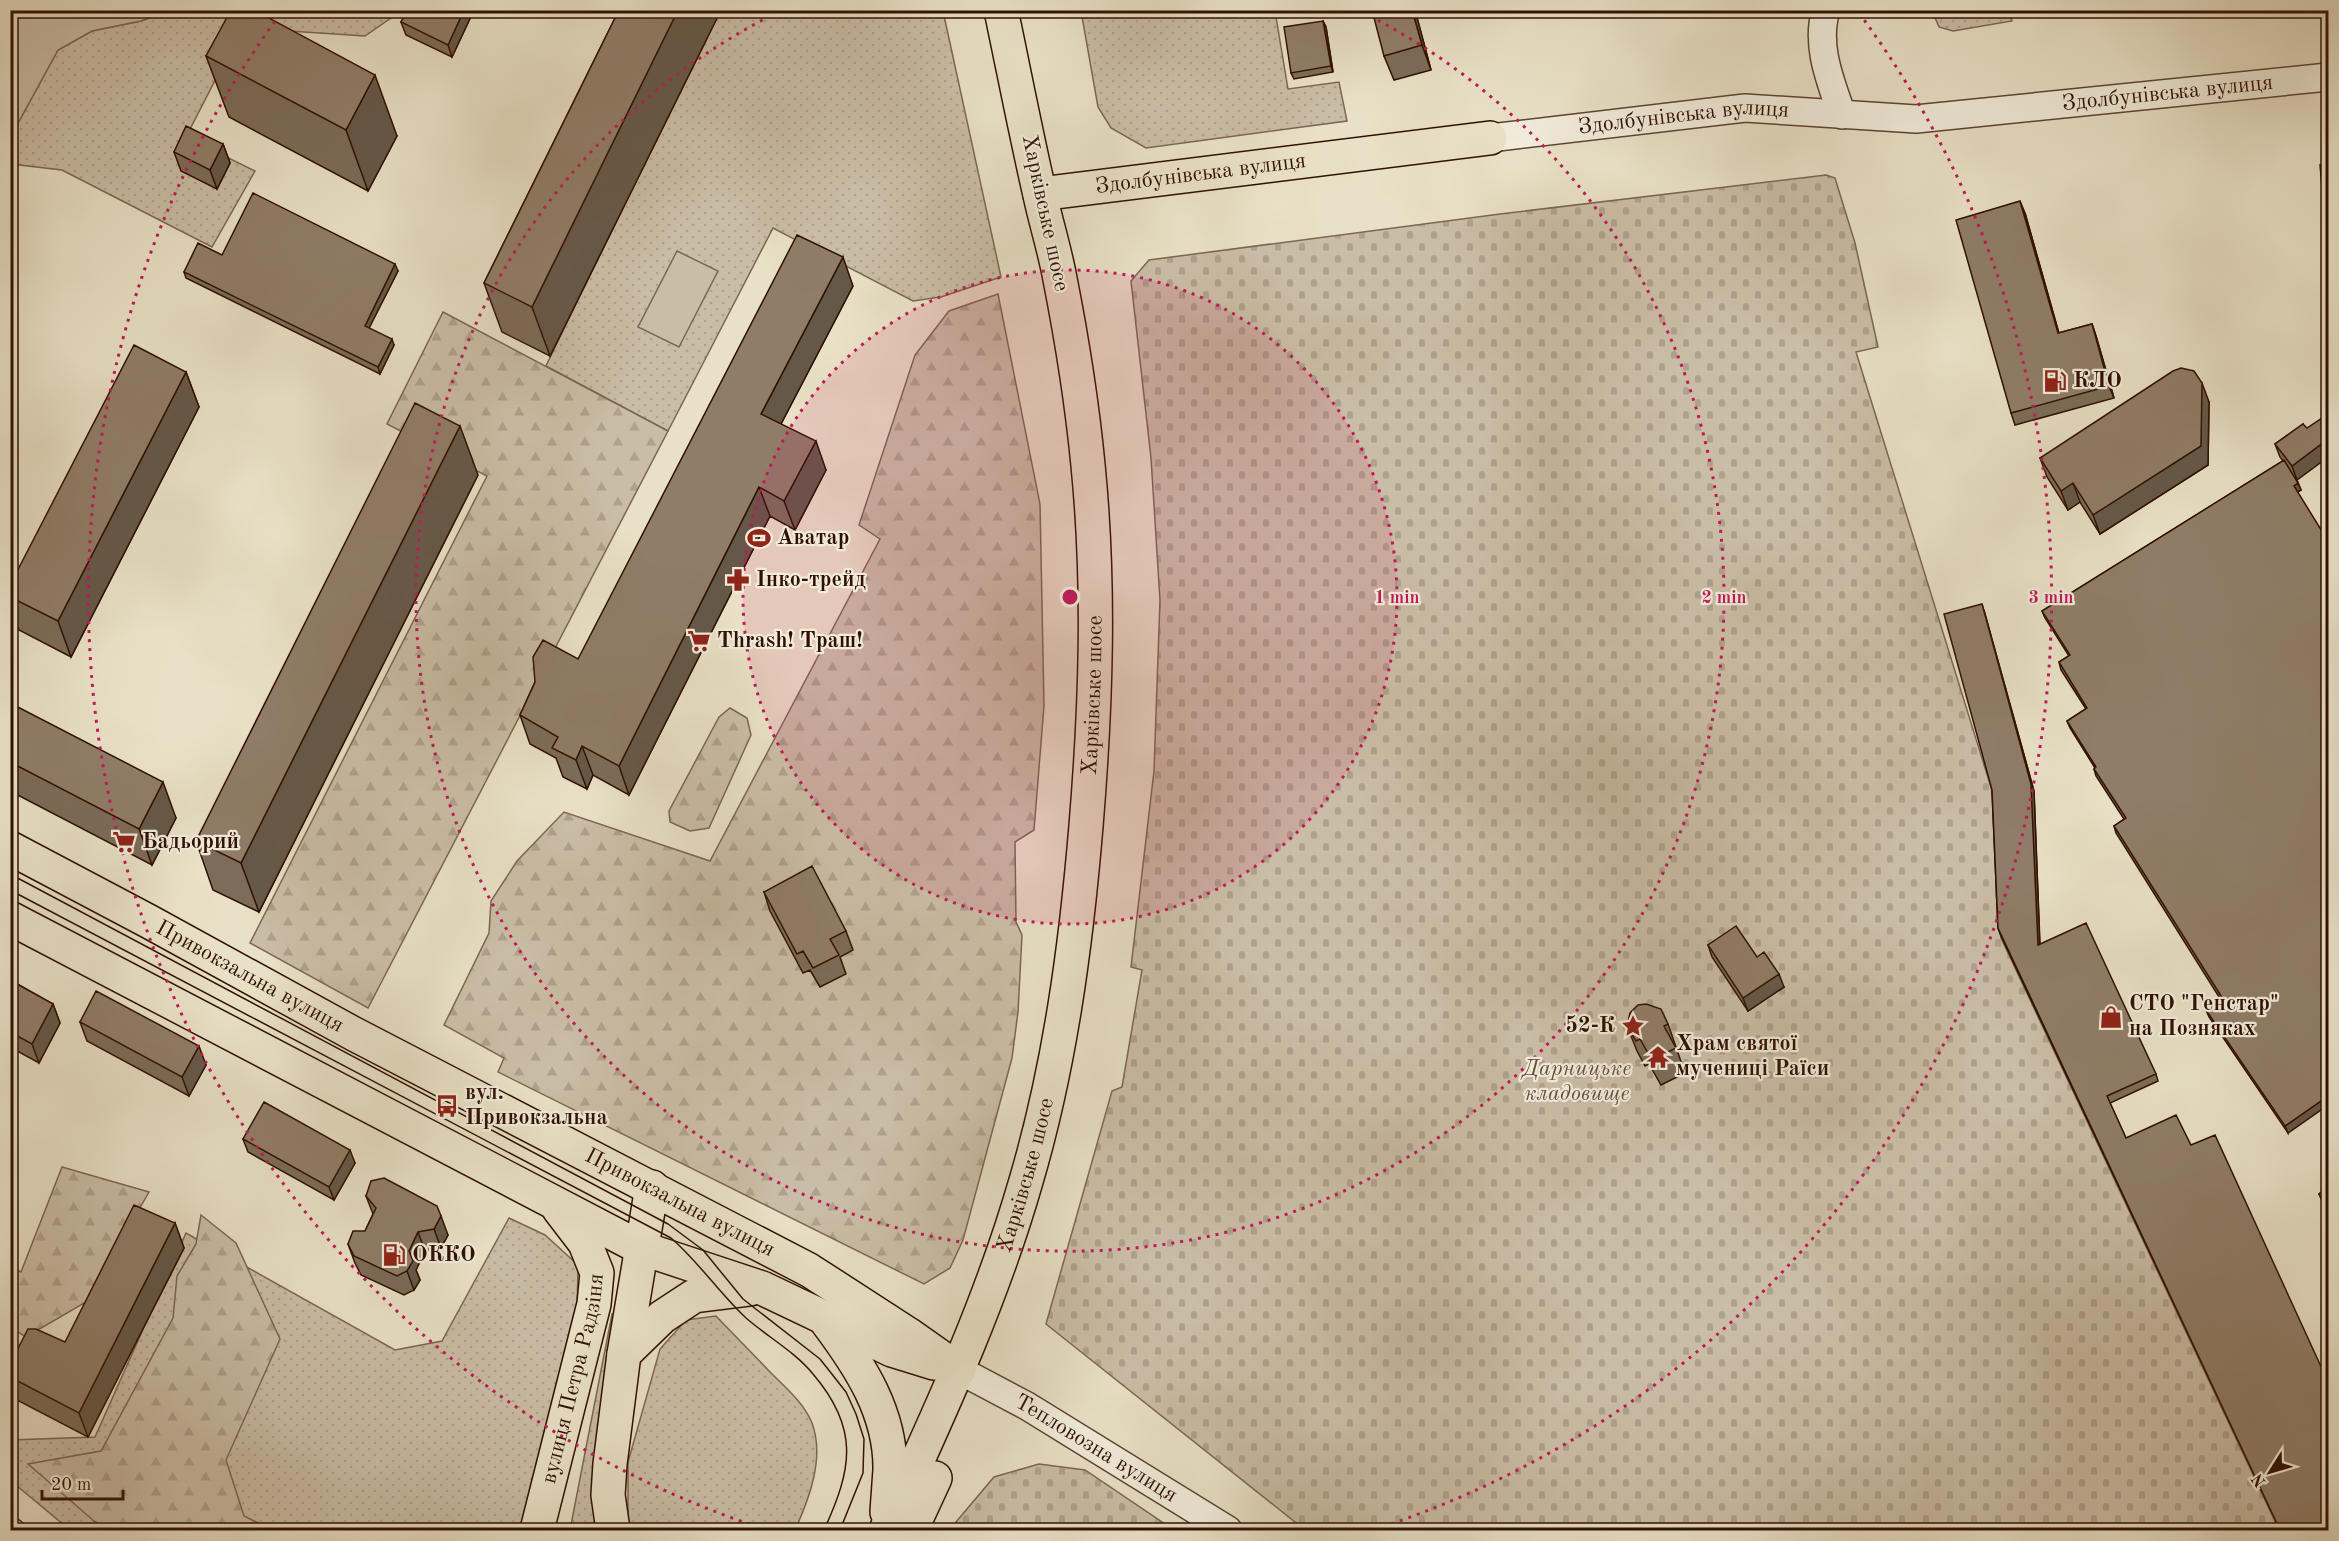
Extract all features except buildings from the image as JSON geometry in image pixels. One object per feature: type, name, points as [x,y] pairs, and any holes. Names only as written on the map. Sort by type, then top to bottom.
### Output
[{"type":"main road","name":"Харківське шосе","points":[[885,1530],[959,1371],[982,1313],[1026,1181],[1047,1101],[1077,932],[1093,750],[1096,654],[1095,560],[1088,464],[1060,276],[1001,10]]},
{"type":"main road","name":"Здолбунівська вулиця","points":[[1040,194],[1490,138]]},
{"type":"main road","name":"Привокзальна вулиця","points":[[10,848],[354,1034],[809,1270],[908,1334],[959,1371]]},
{"type":"main road","name":"Привокзальна вулиця","points":[[10,918],[641,1248],[762,1288],[892,1350],[959,1371]]},
{"type":"main road","name":"вулиця Петра Радзіня","points":[[613,1530],[608,1495],[610,1464],[624,1354],[652,1187]]},
{"type":"main road","name":"вулиця Петра Радзіня","points":[[537,1530],[594,1304],[597,1273],[585,1243],[554,1202]]},
{"type":"main road","points":[[624,1354],[662,1317],[694,1296],[762,1288]]},
{"type":"main road","name":"Привокзальна вулиця","points":[[826,1320],[865,1375],[883,1423],[890,1468],[885,1530]]},
{"type":"main road","name":"Харківське шосе","points":[[911,1530],[960,1421],[959,1371]]},
{"type":"street","points":[[1826,10],[1822,37],[1825,64],[1842,115]]},
{"type":"street","name":"Здолбунівська вулиця","points":[[1490,138],[1745,108],[1916,119],[2328,77]]},
{"type":"street","name":"Тепловозна вулиця","points":[[959,1371],[1027,1406],[1228,1530]]},
{"type":"green space","points":[[10,11],[169,11],[141,21],[92,31],[58,50],[11,136]]},
{"type":"green space","points":[[169,11],[401,11],[365,36],[242,28],[186,137],[255,171],[212,247],[62,170],[11,164],[11,136],[58,50],[92,31],[141,21]]},
{"type":"green space","points":[[717,11],[943,11],[1001,277],[941,297],[913,301],[773,228],[668,431],[546,366]]},
{"type":"green space","points":[[1081,11],[1275,11],[1288,89],[1339,82],[1347,121],[1146,148],[1111,128],[1098,107]]},
{"type":"green space","points":[[1934,11],[2009,11],[2012,21],[1953,31],[1939,27]]},
{"type":"green space","name":"Дарницьке кладовище","points":[[1826,175],[1835,178],[1855,243],[1878,347],[1856,352],[1994,797],[2001,938],[2279,1530],[1305,1530],[1046,1324],[1112,1091],[1122,1087],[1142,970],[1131,967],[1154,771],[1160,600],[1151,458],[1131,281],[1149,260],[1500,214]]},
{"type":"green space","points":[[677,251],[718,271],[679,347],[638,327]]},
{"type":"green space","points":[[998,294],[1040,504],[1044,706],[1034,830],[1015,842],[1016,922],[1022,935],[1018,1012],[1012,1058],[963,1240],[950,1268],[924,1284],[498,1072],[504,1058],[444,1025],[489,933],[491,901],[517,861],[564,812],[710,861],[880,539],[859,525],[915,355],[949,311]]},
{"type":"green space","points":[[443,312],[668,431],[368,1008],[250,943],[487,476],[387,424]]},
{"type":"green space","points":[[730,708],[747,718],[751,735],[709,828],[690,831],[670,822],[669,811],[719,717]]},
{"type":"green space","points":[[62,1167],[149,1192],[86,1302],[26,1337],[11,1328],[11,1267],[21,1272]]},
{"type":"green space","points":[[201,1215],[236,1243],[280,1339],[226,1460],[244,1516],[273,1530],[111,1530],[94,1521],[28,1464],[101,1451],[173,1318],[177,1276],[196,1244]]},
{"type":"green space","points":[[509,1218],[545,1235],[578,1265],[577,1312],[531,1530],[70,1530],[11,1481],[10,1440],[95,1437],[186,1233],[395,1350],[442,1341]]},
{"type":"green space","points":[[612,1314],[625,1316],[602,1530],[570,1530]]},
{"type":"green space","points":[[716,1316],[794,1396],[812,1423],[816,1436],[816,1464],[810,1492],[800,1518],[795,1530],[628,1530],[628,1462],[660,1349],[686,1320]]},
{"type":"green space","points":[[1039,1464],[1085,1470],[1174,1530],[952,1530],[956,1522],[994,1477]]},
{"type":"tram line","points":[[10,874],[668,1224],[703,1250],[743,1299],[820,1359],[846,1392],[864,1439],[863,1473],[840,1530]]},
{"type":"tram line","points":[[10,890],[671,1238],[746,1318],[806,1366],[828,1394],[838,1413],[845,1431],[847,1450],[845,1468],[841,1488],[824,1530]]},
{"type":"railway","points":[[10,1516],[27,1530]]},
{"type":"place","name":"КЛО","points":[[2055,381]]},
{"type":"place","name":"Аватар","points":[[759,538]]},
{"type":"place","name":"Інко-трейд","points":[[738,580]]},
{"type":"place","name":"Thrash! Траш!","points":[[699,641]]},
{"type":"place","name":"Бадьорий","points":[[124,842]]},
{"type":"place","name":"СТО \"Генстар\" на Позняках","points":[[2111,1017]]},
{"type":"place","name":"52-К","points":[[1633,1026]]},
{"type":"place","name":"Храм святої мучениці Раїси","points":[[1658,1057]]},
{"type":"place","name":"вул. Привокзальна","points":[[447,1106]]},
{"type":"place","name":"ОККО","points":[[394,1255]]}]
